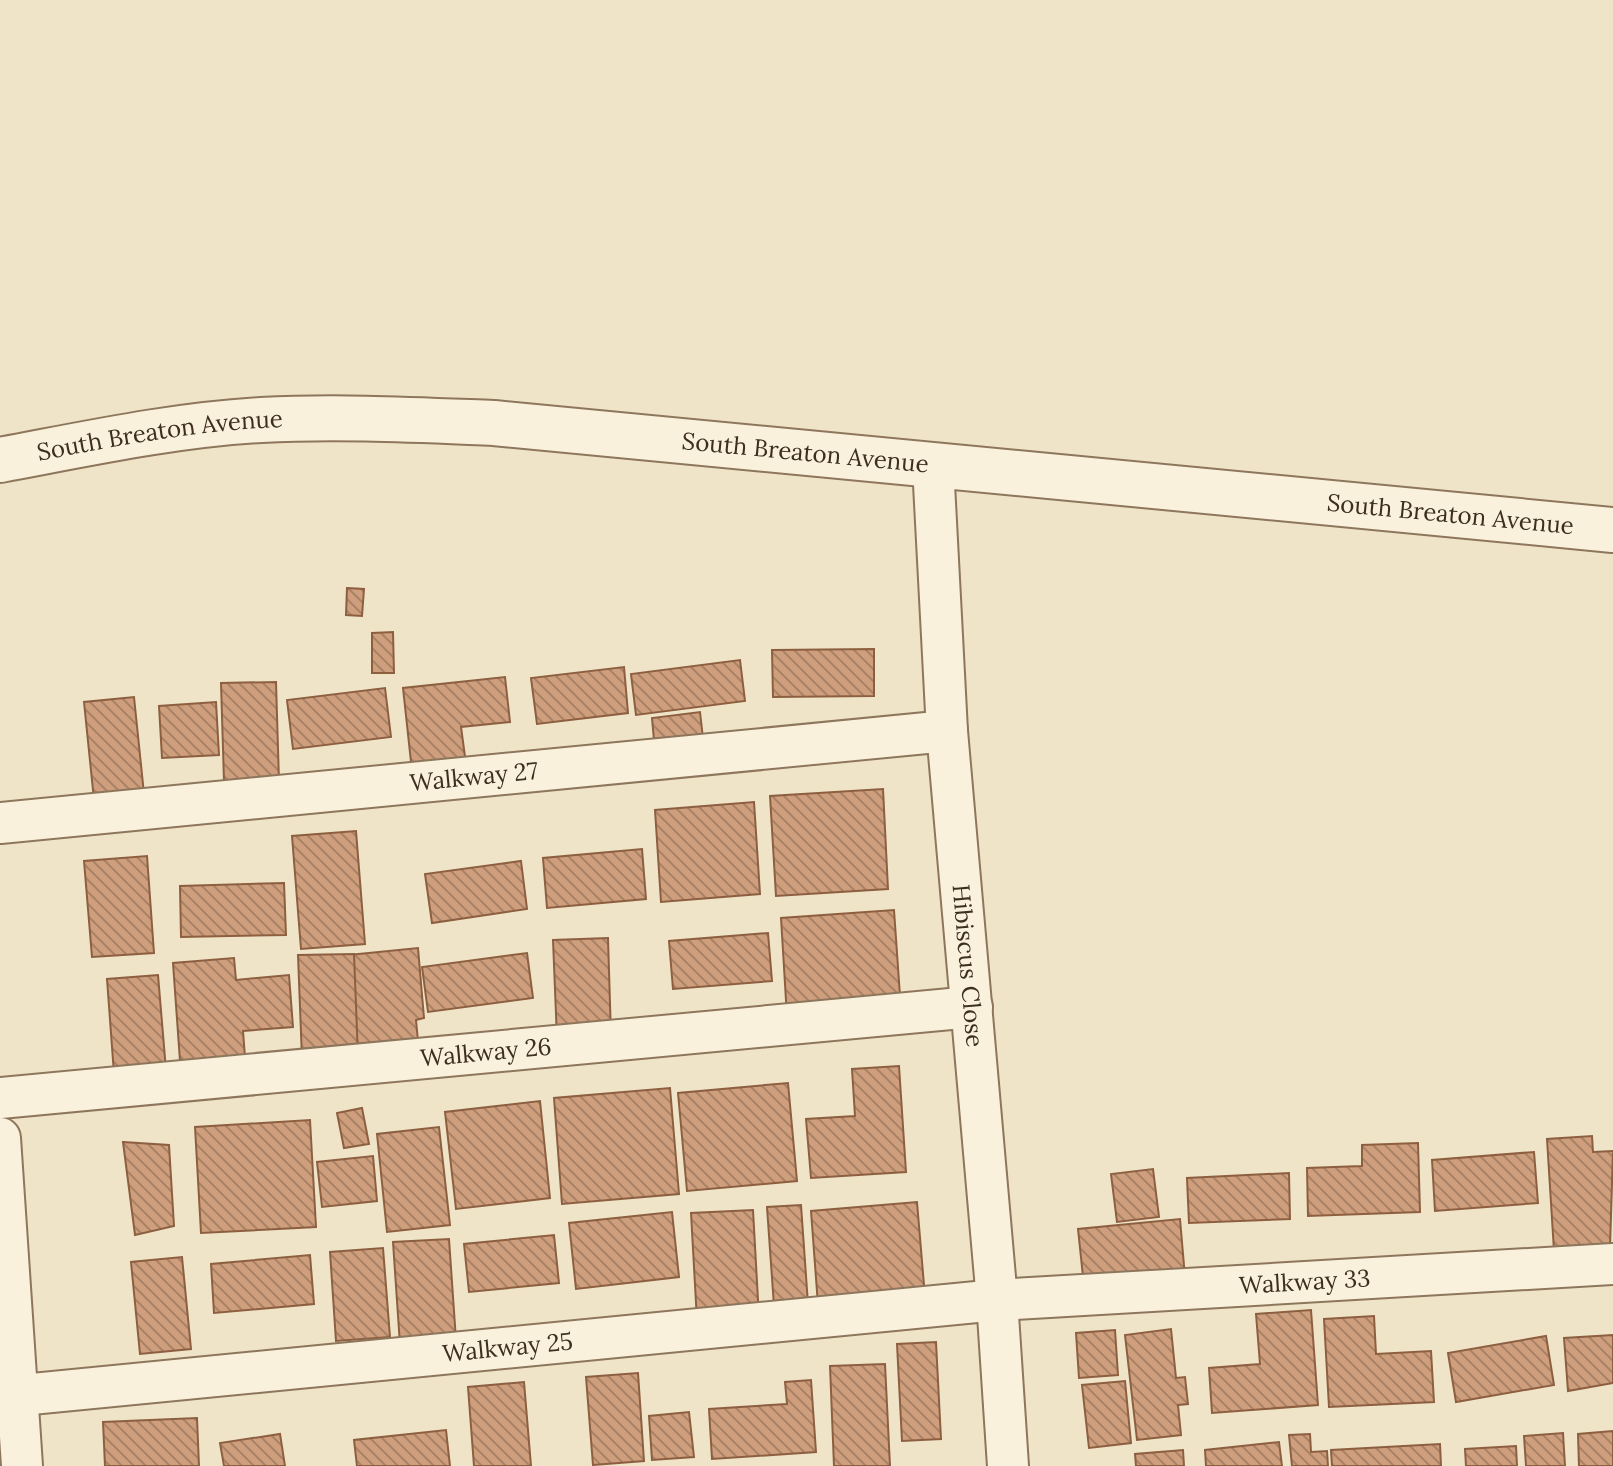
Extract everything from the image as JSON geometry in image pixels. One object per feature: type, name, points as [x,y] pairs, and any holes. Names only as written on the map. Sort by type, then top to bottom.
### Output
[{"type":"street","name":"South Breaton Avenue","points":[[0,460],[175,429],[260,420],[494,423],[1613,530]]},
{"type":"street","name":"Hibiscus Close","points":[[933,465],[947,731],[997,1300],[1008,1466]]},
{"type":"street","name":"Walkway 27","points":[[0,823],[947,731]]},
{"type":"street","name":"Walkway 26","points":[[0,1098],[972,1007]]},
{"type":"street","points":[[0,1138],[9,1396],[22,1466]]},
{"type":"street","name":"Walkway 33","points":[[997,1300],[1613,1264]]},
{"type":"street","name":"Walkway 25","points":[[9,1396],[997,1300]]},
{"type":"building","points":[[347,588],[364,589],[362,616],[346,615]]},
{"type":"building","points":[[393,632],[394,673],[372,673],[372,633]]},
{"type":"building","points":[[874,649],[874,696],[773,697],[772,650]]},
{"type":"building","points":[[740,660],[745,701],[636,715],[631,674]]},
{"type":"building","points":[[624,667],[628,713],[537,724],[531,678]]},
{"type":"building","points":[[505,677],[510,722],[461,727],[466,764],[412,771],[403,688]]},
{"type":"building","points":[[276,682],[279,781],[224,782],[221,683]]},
{"type":"building","points":[[385,688],[391,737],[293,749],[287,700]]},
{"type":"building","points":[[134,697],[144,794],[94,800],[84,702]]},
{"type":"building","points":[[216,702],[219,755],[162,758],[159,706]]},
{"type":"building","points":[[700,712],[704,747],[655,751],[652,718]]},
{"type":"building","points":[[883,789],[888,889],[776,896],[770,796]]},
{"type":"building","points":[[754,802],[760,894],[661,902],[655,810]]},
{"type":"building","points":[[356,831],[365,944],[301,949],[292,836]]},
{"type":"building","points":[[642,849],[646,899],[547,908],[543,858]]},
{"type":"building","points":[[147,856],[154,953],[92,957],[84,861]]},
{"type":"building","points":[[521,861],[527,909],[432,923],[425,874]]},
{"type":"building","points":[[284,883],[286,935],[181,937],[180,886]]},
{"type":"building","points":[[894,910],[901,1010],[787,1017],[781,918]]},
{"type":"building","points":[[768,933],[772,981],[673,989],[669,941]]},
{"type":"building","points":[[608,938],[611,1036],[557,1039],[553,940]]},
{"type":"building","points":[[418,948],[424,1018],[416,1020],[419,1051],[318,1060],[309,959]]},
{"type":"building","points":[[527,953],[533,998],[428,1012],[422,967]]},
{"type":"building","points":[[354,954],[358,1057],[302,1059],[298,955]]},
{"type":"building","points":[[234,958],[236,980],[289,975],[293,1027],[243,1031],[246,1070],[181,1075],[173,963]]},
{"type":"building","points":[[158,975],[166,1070],[114,1074],[107,979]]},
{"type":"building","points":[[899,1066],[906,1172],[811,1178],[806,1119],[855,1116],[852,1069]]},
{"type":"building","points":[[788,1083],[797,1181],[687,1191],[678,1093]]},
{"type":"building","points":[[670,1088],[679,1194],[562,1204],[554,1098]]},
{"type":"building","points":[[540,1101],[550,1198],[456,1209],[445,1112]]},
{"type":"building","points":[[362,1108],[369,1144],[344,1148],[337,1113]]},
{"type":"building","points":[[310,1120],[316,1227],[201,1233],[195,1127]]},
{"type":"building","points":[[439,1127],[450,1225],[387,1232],[377,1134]]},
{"type":"building","points":[[1592,1136],[1593,1152],[1613,1151],[1610,1247],[1554,1251],[1547,1139]]},
{"type":"building","points":[[123,1142],[169,1145],[174,1226],[135,1235]]},
{"type":"building","points":[[1418,1143],[1420,1212],[1308,1216],[1307,1168],[1362,1166],[1362,1145]]},
{"type":"building","points":[[1534,1152],[1538,1203],[1435,1211],[1432,1160]]},
{"type":"building","points":[[373,1156],[377,1201],[322,1207],[317,1162]]},
{"type":"building","points":[[1153,1169],[1159,1217],[1117,1222],[1111,1174]]},
{"type":"building","points":[[1289,1173],[1290,1219],[1189,1223],[1187,1178]]},
{"type":"building","points":[[917,1202],[925,1297],[818,1305],[811,1211]]},
{"type":"building","points":[[801,1205],[808,1304],[774,1306],[767,1207]]},
{"type":"building","points":[[753,1210],[759,1318],[697,1321],[691,1213]]},
{"type":"building","points":[[672,1212],[679,1277],[576,1289],[569,1223]]},
{"type":"building","points":[[1180,1219],[1185,1277],[1084,1286],[1078,1229]]},
{"type":"building","points":[[554,1235],[559,1283],[469,1292],[464,1244]]},
{"type":"building","points":[[449,1239],[456,1340],[400,1345],[393,1242]]},
{"type":"building","points":[[383,1248],[390,1337],[336,1341],[330,1252]]},
{"type":"building","points":[[310,1255],[314,1304],[214,1313],[211,1264]]},
{"type":"building","points":[[182,1257],[191,1349],[140,1354],[131,1262]]},
{"type":"building","points":[[1311,1310],[1318,1405],[1212,1413],[1209,1368],[1260,1364],[1256,1314]]},
{"type":"building","points":[[1374,1316],[1376,1354],[1431,1351],[1434,1402],[1329,1407],[1324,1319]]},
{"type":"building","points":[[1171,1329],[1176,1378],[1185,1377],[1188,1404],[1178,1405],[1181,1435],[1137,1440],[1125,1335]]},
{"type":"building","points":[[1115,1330],[1118,1375],[1079,1378],[1076,1333]]},
{"type":"building","points":[[1613,1335],[1613,1383],[1568,1391],[1564,1338]]},
{"type":"building","points":[[1546,1336],[1554,1385],[1456,1402],[1448,1353]]},
{"type":"building","points":[[936,1342],[941,1439],[902,1441],[897,1344]]},
{"type":"building","points":[[885,1364],[890,1466],[834,1466],[830,1366]]},
{"type":"building","points":[[638,1373],[644,1461],[593,1465],[586,1377]]},
{"type":"building","points":[[811,1380],[816,1452],[712,1459],[709,1409],[787,1404],[785,1382]]},
{"type":"building","points":[[1125,1381],[1131,1443],[1089,1448],[1082,1385]]},
{"type":"building","points":[[524,1382],[531,1466],[474,1466],[468,1387]]},
{"type":"building","points":[[689,1412],[694,1457],[652,1460],[649,1416]]},
{"type":"building","points":[[197,1418],[199,1466],[105,1466],[103,1422]]},
{"type":"building","points":[[446,1430],[450,1466],[357,1466],[354,1440]]},
{"type":"building","points":[[1613,1431],[1613,1466],[1579,1466],[1578,1434]]},
{"type":"building","points":[[1563,1433],[1565,1466],[1526,1466],[1524,1436]]},
{"type":"building","points":[[280,1434],[285,1466],[224,1466],[220,1443]]},
{"type":"building","points":[[1310,1434],[1311,1452],[1327,1451],[1328,1466],[1292,1466],[1289,1435]]},
{"type":"building","points":[[1279,1442],[1282,1466],[1206,1466],[1205,1450]]},
{"type":"building","points":[[1440,1444],[1441,1466],[1332,1466],[1331,1450]]},
{"type":"building","points":[[1516,1446],[1517,1466],[1466,1466],[1465,1449]]},
{"type":"building","points":[[1183,1450],[1184,1466],[1136,1466],[1135,1454]]}]
